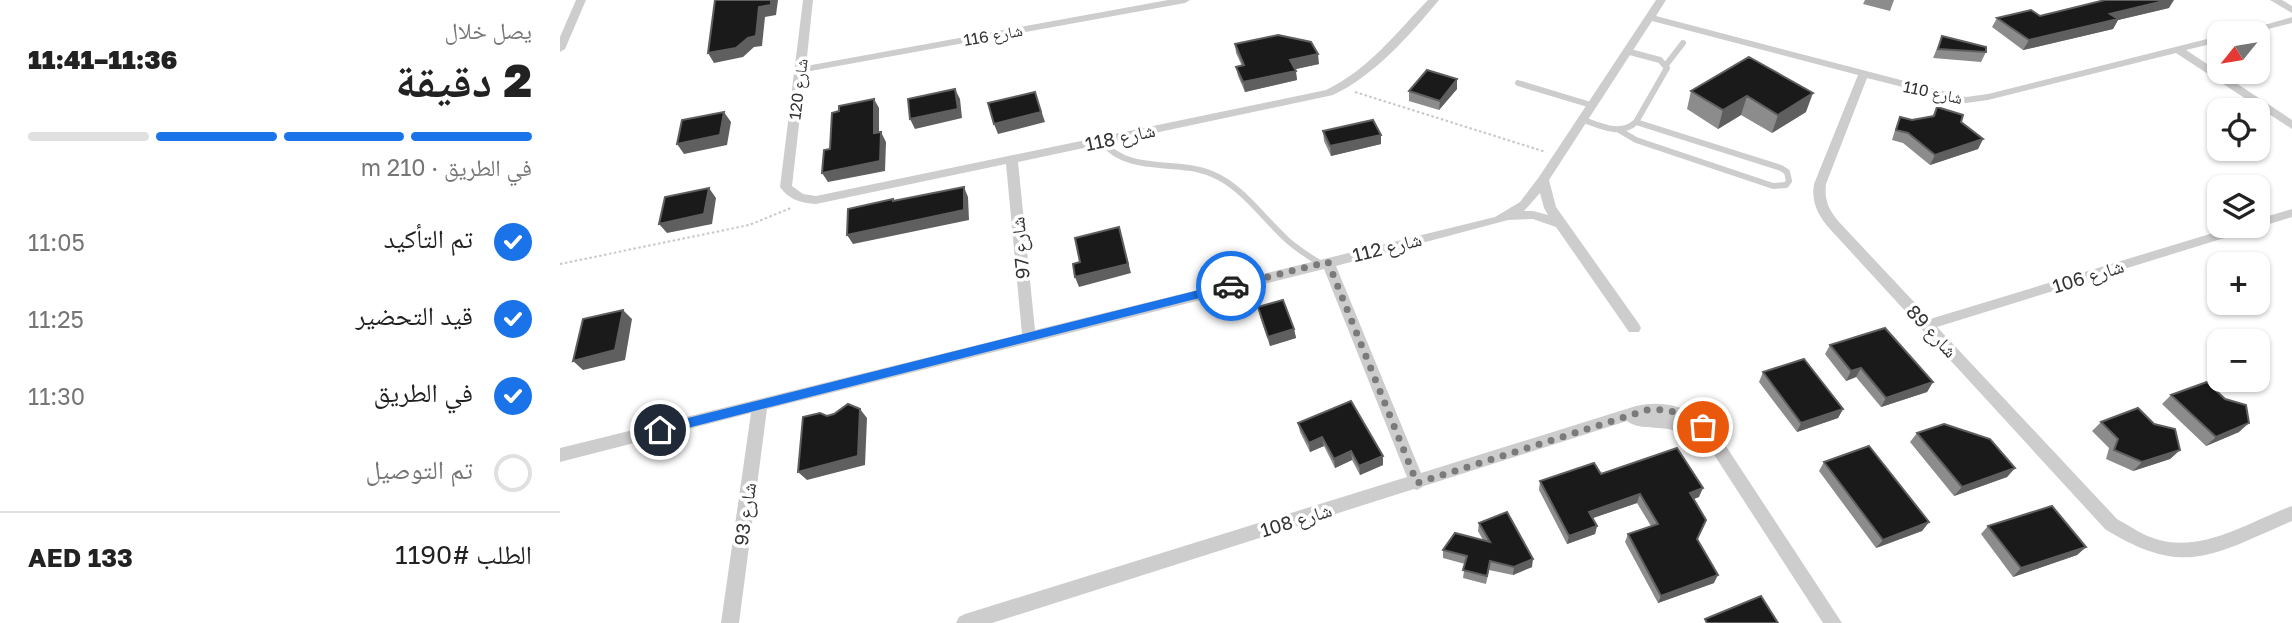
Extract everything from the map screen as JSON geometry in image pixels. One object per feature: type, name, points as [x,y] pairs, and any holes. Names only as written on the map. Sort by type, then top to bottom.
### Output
[{"type":"street","points":[[560,49],[580,0]]},
{"type":"street","name":"شارع 120","points":[[802,199],[791,195],[786,187],[808,0]]},
{"type":"street","name":"شارع 116","points":[[800,71],[1185,0]]},
{"type":"street","name":"شارع 118","points":[[802,199],[824,199],[1342,88],[1360,75],[1434,0]]},
{"type":"street","name":"شارع 112","points":[[560,455],[1507,216],[1524,205],[1543,180],[1661,0]]},
{"type":"street","points":[[2275,0],[2292,10]]},
{"type":"street","name":"شارع 110","points":[[1649,17],[1952,98],[1978,100],[2207,42]]},
{"type":"street","points":[[2270,26],[2292,20]]},
{"type":"street","points":[[2177,49],[2292,125]]},
{"type":"street","name":"شارع 89","points":[[1863,75],[1820,184],[1819,198],[1826,216],[2111,524],[2148,546],[2187,553],[2292,513]]},
{"type":"street","name":"شارع 97","points":[[1012,159],[1028,337]]},
{"type":"street","points":[[1543,180],[1547,201],[1559,223],[1634,328]]},
{"type":"street","points":[[2270,219],[2292,213]]},
{"type":"street","points":[[1507,216],[1533,215],[1559,223]]},
{"type":"street","name":"شارع 106","points":[[1927,325],[2211,238]]},
{"type":"street","points":[[1325,263],[1417,483]]},
{"type":"street","name":"شارع 93","points":[[730,623],[760,405]]},
{"type":"street","name":"شارع 108","points":[[965,623],[1627,418],[1672,422],[1693,432],[1720,454],[1830,622]]},
{"type":"lane","points":[[1619,130],[1633,127],[1667,68],[1666,65],[1683,43]]},
{"type":"lane","points":[[1626,51],[1660,60],[1666,65]]},
{"type":"lane","points":[[1518,83],[1591,105]]},
{"type":"lane","points":[[1581,119],[1619,130],[1636,140],[1773,186],[1786,185],[1789,181],[1781,168],[1636,122]]},
{"type":"lane","points":[[1101,141],[1106,149],[1124,160],[1199,169],[1223,179],[1289,242],[1325,263]]},
{"type":"path","points":[[1342,88],[1558,155]]},
{"type":"path","points":[[560,264],[764,221],[785,212],[802,199]]},
{"type":"building","points":[[715,0],[771,0],[771,5],[759,7],[756,36],[748,38],[736,48],[708,53]]},
{"type":"building","points":[[2105,0],[2168,0],[2110,14],[2118,19],[2029,40],[1997,18],[2031,10],[2040,16]]},
{"type":"building","points":[[1278,35],[1311,42],[1318,54],[1290,60],[1296,71],[1243,82],[1236,67],[1244,65],[1235,44]]},
{"type":"building","points":[[1942,36],[1986,47],[1986,52],[1938,49]]},
{"type":"building","points":[[1749,57],[1813,93],[1778,115],[1747,96],[1723,110],[1691,91]]},
{"type":"building","points":[[1427,70],[1457,79],[1440,101],[1409,91]]},
{"type":"building","points":[[955,89],[958,109],[910,119],[908,99]]},
{"type":"building","points":[[1035,92],[1041,112],[994,124],[988,103]]},
{"type":"building","points":[[874,99],[874,133],[881,132],[880,161],[822,173],[824,150],[830,149],[832,113],[839,111],[839,106]]},
{"type":"building","points":[[1937,107],[1963,115],[1961,122],[1983,139],[1935,155],[1908,133],[1896,130],[1900,117],[1912,120],[1934,116]]},
{"type":"building","points":[[724,112],[720,135],[677,144],[682,120]]},
{"type":"building","points":[[1373,120],[1381,135],[1330,146],[1323,131]]},
{"type":"building","points":[[964,187],[964,210],[847,235],[848,209]]},
{"type":"building","points":[[709,188],[704,214],[659,224],[665,197]]},
{"type":"building","points":[[1119,227],[1128,264],[1075,277],[1073,264],[1080,262],[1075,238]]},
{"type":"building","points":[[1283,300],[1294,329],[1268,337],[1258,307]]},
{"type":"building","points":[[623,310],[615,350],[573,361],[583,319]]},
{"type":"building","points":[[1885,328],[1933,382],[1886,398],[1861,368],[1851,371],[1830,345]]},
{"type":"building","points":[[1804,359],[1843,409],[1801,423],[1763,372]]},
{"type":"building","points":[[2207,382],[2207,392],[2218,392],[2225,399],[2246,405],[2249,423],[2216,437],[2171,395]]},
{"type":"building","points":[[1351,401],[1383,456],[1359,466],[1351,451],[1334,459],[1322,437],[1309,443],[1298,423]]},
{"type":"building","points":[[848,404],[860,409],[858,456],[798,472],[803,417],[820,413],[827,416],[834,414]]},
{"type":"building","points":[[2138,408],[2154,424],[2175,429],[2180,450],[2142,462],[2114,450],[2118,439],[2101,422]]},
{"type":"building","points":[[1944,424],[1990,439],[2015,468],[1962,487],[1917,433]]},
{"type":"building","points":[[1869,446],[1929,522],[1883,540],[1824,462]]},
{"type":"building","points":[[1677,448],[1703,488],[1690,493],[1706,520],[1697,539],[1718,575],[1661,596],[1628,534],[1658,524],[1640,494],[1589,512],[1597,526],[1569,536],[1540,481],[1594,463],[1601,474]]},
{"type":"building","points":[[2052,506],[2086,547],[2021,568],[1988,526]]},
{"type":"building","points":[[1507,512],[1533,559],[1514,567],[1490,561],[1487,576],[1463,570],[1467,556],[1443,550],[1455,533],[1490,542],[1479,523]]},
{"type":"building","points":[[1761,596],[1778,623],[1707,623],[1705,619]]},
{"type":"way so far","points":[[1231,286],[1328,262],[1417,483],[1627,418],[1636,412],[1670,410],[1693,419],[1703,427]]},
{"type":"route","points":[[660,430],[1231,286]]}]
